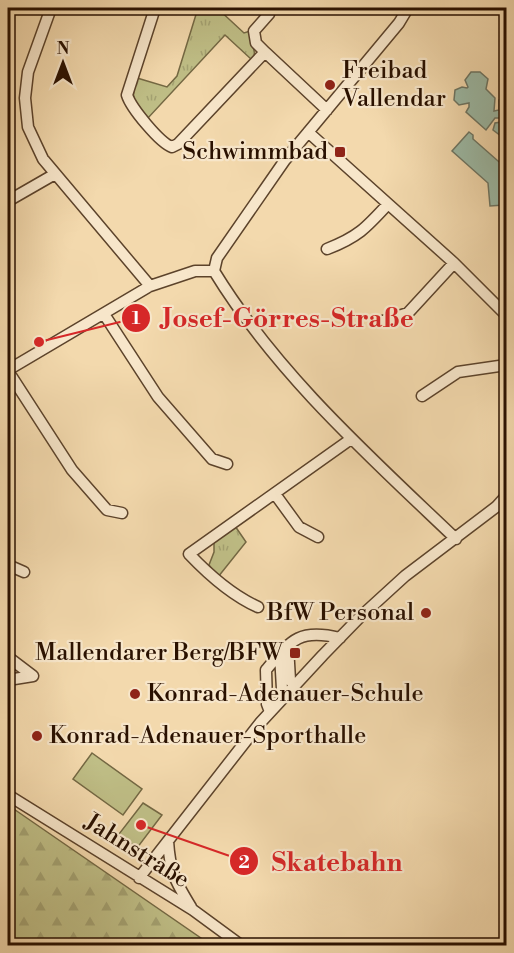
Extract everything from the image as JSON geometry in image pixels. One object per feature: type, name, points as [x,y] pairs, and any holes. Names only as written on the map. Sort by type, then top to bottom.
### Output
[{"type":"street","points":[[51,8],[28,72],[25,98],[28,127],[43,159],[150,286]]},
{"type":"street","points":[[155,8],[127,95],[132,107],[172,147],[178,144],[265,52]]},
{"type":"street","points":[[271,8],[269,14],[254,31],[256,43],[327,110]]},
{"type":"street","points":[[408,8],[399,23],[285,160],[217,258],[214,271],[262,341],[351,439],[456,539]]},
{"type":"street","points":[[308,132],[454,263],[507,315]]},
{"type":"street","points":[[8,201],[55,174]]},
{"type":"street","points":[[327,249],[350,240],[366,228],[388,204]]},
{"type":"street","points":[[380,322],[408,313],[454,263]]},
{"type":"street","points":[[122,513],[107,510],[72,470],[8,370],[150,286],[195,272],[214,271]]},
{"type":"street","points":[[104,314],[158,397],[212,459],[227,464]]},
{"type":"street","points":[[422,396],[458,372],[507,364]]},
{"type":"street","points":[[258,606],[239,598],[189,554],[351,439]]},
{"type":"street","points":[[274,494],[299,527],[318,537]]},
{"type":"street","points":[[139,878],[239,749],[285,695],[405,576],[456,539],[507,496]]},
{"type":"street","points":[[8,565],[24,572]]},
{"type":"street","points":[[273,708],[267,704],[266,670],[280,654],[298,637],[317,634],[340,638]]},
{"type":"street","points":[[280,654],[294,687]]},
{"type":"street","points":[[280,654],[282,689],[285,695]]},
{"type":"street","points":[[8,657],[33,675],[8,680]]},
{"type":"street","name":"Jahnstraße","points":[[8,795],[193,910],[242,945]]},
{"type":"street","points":[[168,841],[171,872],[177,886],[193,910]]},
{"type":"green space","points":[[198,8],[217,8],[244,33],[250,31],[254,57],[252,60],[225,35],[148,118],[134,100],[137,78],[167,87],[177,76]]},
{"type":"green space","points":[[235,526],[246,542],[218,577],[209,565],[214,552],[214,542]]},
{"type":"green space","points":[[92,753],[142,789],[123,815],[73,779]]},
{"type":"green space","points":[[143,803],[162,815],[137,848],[119,834]]},
{"type":"green space","points":[[8,805],[211,945],[8,945]]},
{"type":"shaded area","points":[[471,72],[480,72],[488,79],[486,89],[495,98],[494,111],[499,110],[499,100],[506,101],[506,136],[501,136],[493,130],[495,123],[501,122],[502,118],[495,118],[486,130],[466,112],[469,103],[459,105],[454,100],[455,90],[468,87],[465,80]]},
{"type":"shaded area","points":[[469,132],[473,135],[473,139],[506,168],[506,203],[504,205],[490,206],[488,183],[452,151]]},
{"type":"place","name":"Freibad Vallendar","points":[[330,85]]},
{"type":"place","name":"Schwimmbad","points":[[340,152]]},
{"type":"place","name":"Josef-Görres-Straße","points":[[39,342]]},
{"type":"place","name":"BfW Personal","points":[[426,613]]},
{"type":"place","name":"Mallendarer Berg/BFW","points":[[295,653]]},
{"type":"place","name":"Konrad-Adenauer-Schule","points":[[135,694]]},
{"type":"place","name":"Konrad-Adenauer-Sporthalle","points":[[37,736]]},
{"type":"place","name":"Skatebahn","points":[[141,825]]}]
